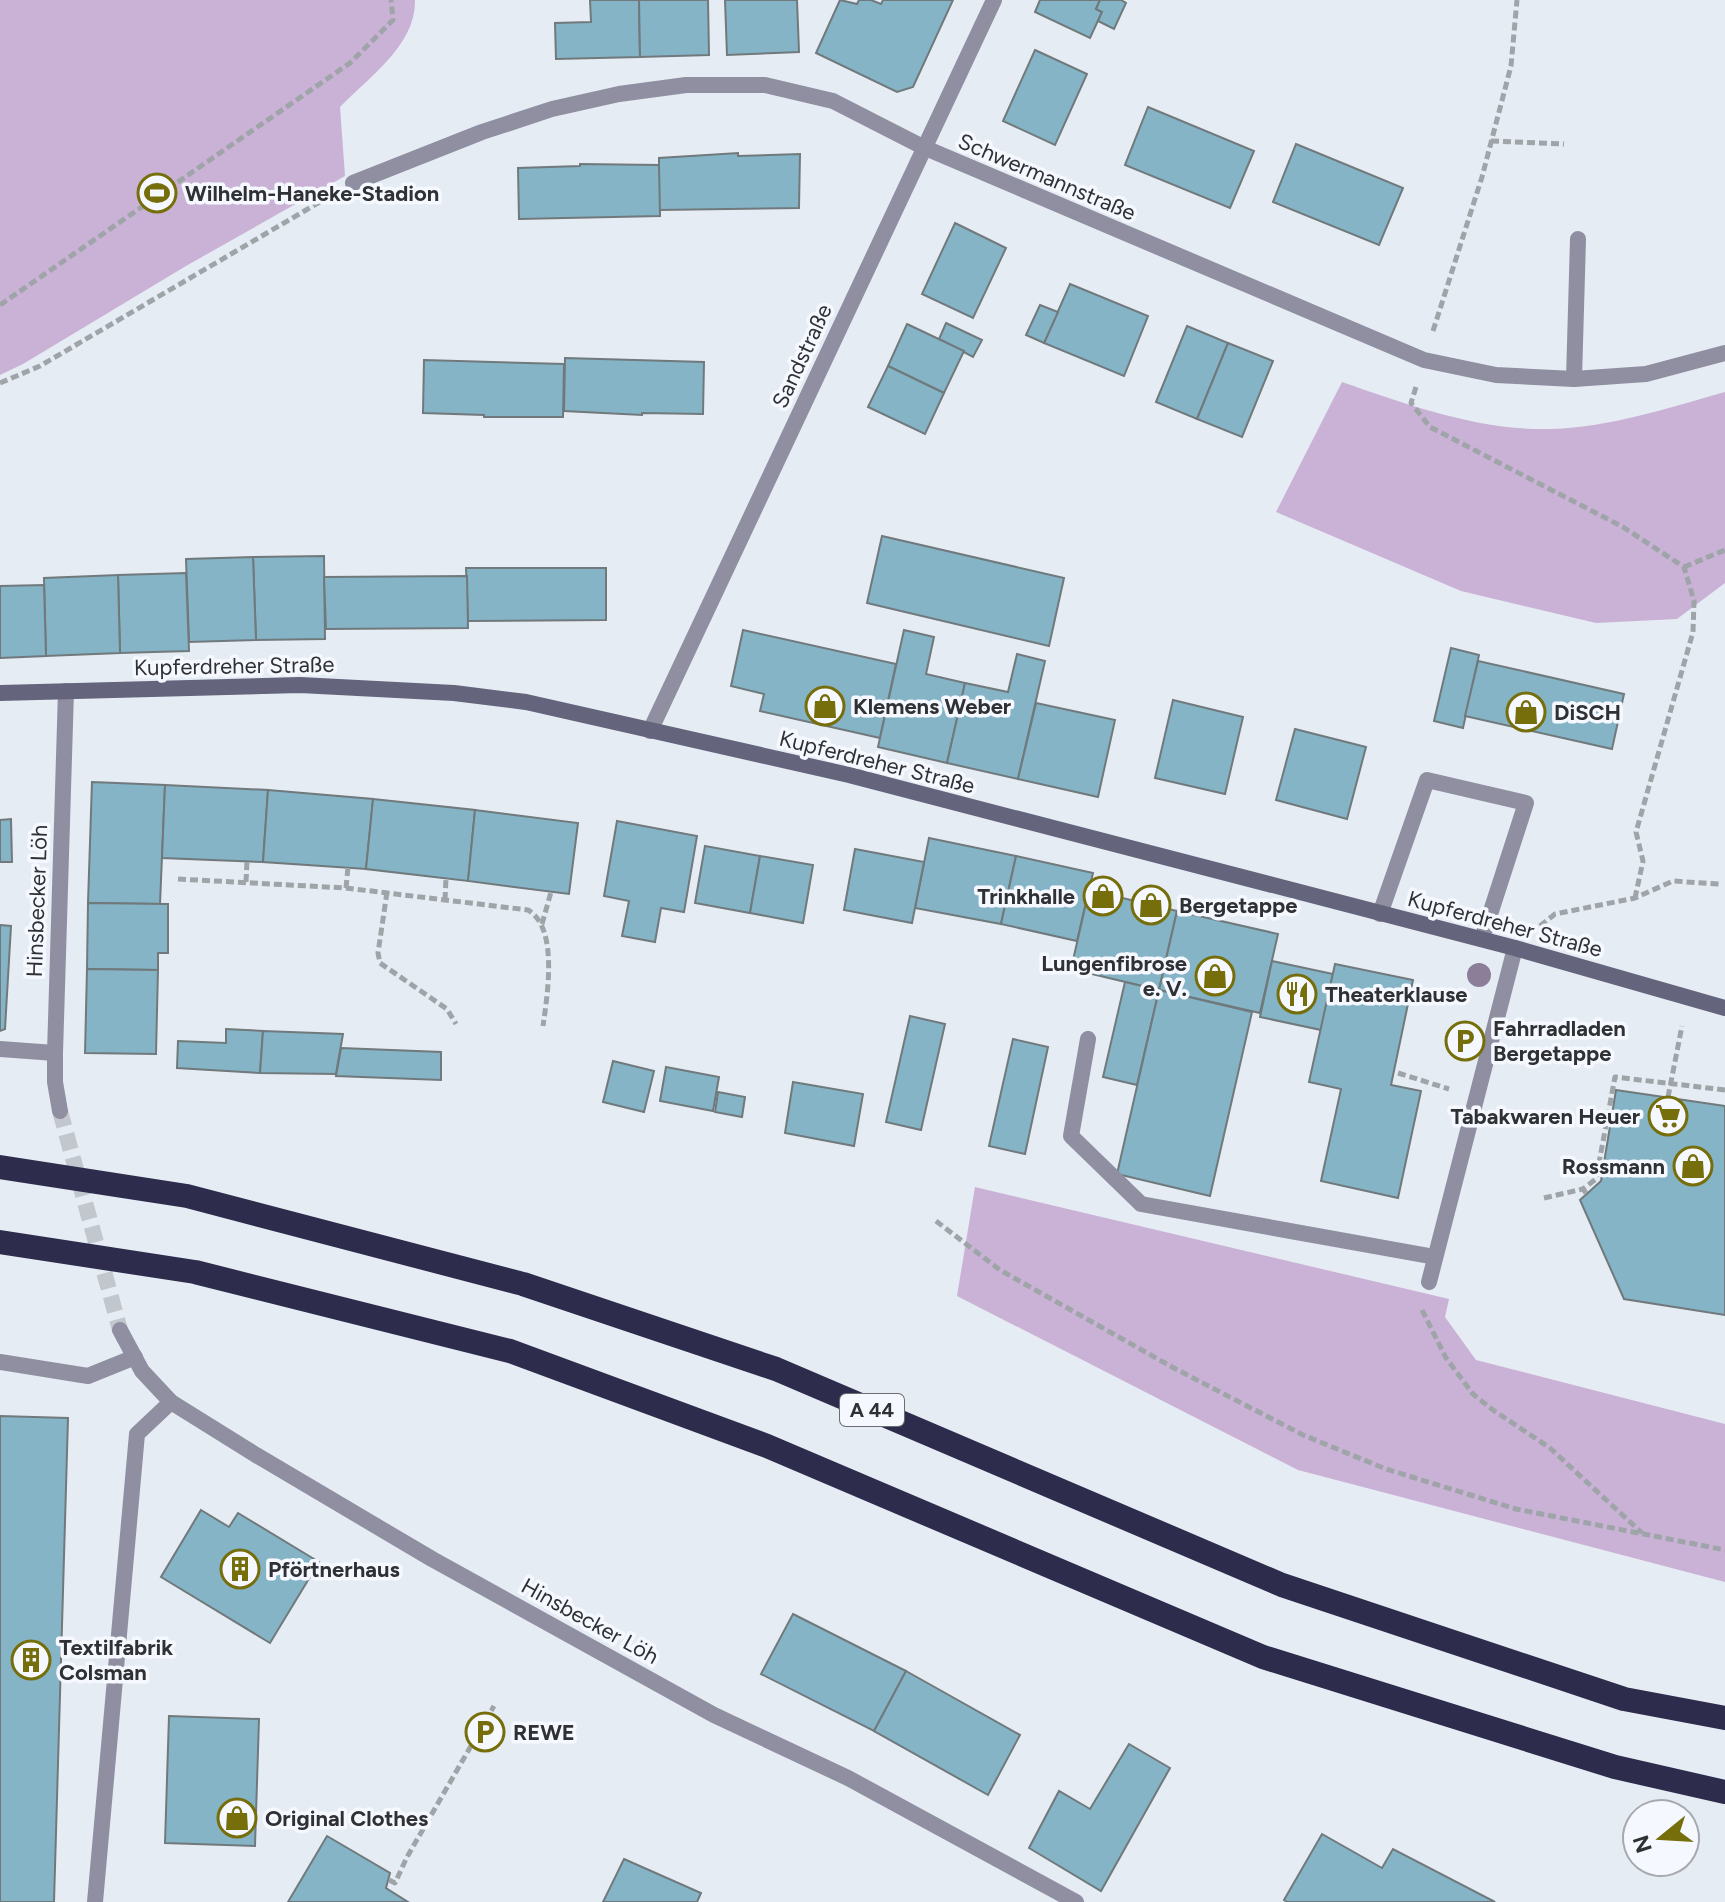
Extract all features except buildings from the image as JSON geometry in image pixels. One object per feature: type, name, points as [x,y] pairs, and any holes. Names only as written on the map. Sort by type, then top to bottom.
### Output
[{"type":"highway","name":"A 44","points":[[0,1167],[187,1196],[523,1284],[776,1369],[1282,1585],[1624,1699],[1725,1718]]},
{"type":"highway","points":[[0,1242],[195,1272],[510,1351],[767,1446],[1263,1657],[1615,1767],[1725,1792]]},
{"type":"street","name":"Sandstraße","points":[[650,731],[994,0]]},
{"type":"street","name":"Schwermannstraße","points":[[353,183],[482,132],[552,109],[619,94],[686,85],[765,85],[833,101],[923,147],[1424,360],[1496,375],[1574,379],[1646,374],[1725,353]]},
{"type":"street","points":[[1574,379],[1578,239]]},
{"type":"street","name":"Kupferdreher Straße","points":[[0,693],[300,685],[454,693],[526,702],[849,775],[1482,939],[1725,1008]]},
{"type":"street","name":"Hinsbecker Löh","points":[[60,1111],[55,1082],[55,1053],[66,691]]},
{"type":"street","points":[[1380,914],[1427,780],[1526,803],[1482,939]]},
{"type":"street","points":[[1429,1282],[1515,948]]},
{"type":"street","points":[[1088,1039],[1071,1136],[1141,1204],[1435,1257]]},
{"type":"street","points":[[0,1049],[55,1053]]},
{"type":"street","name":"Hinsbecker Löh","points":[[120,1330],[142,1371],[171,1402],[256,1455],[432,1559],[714,1715],[848,1778],[1076,1902]]},
{"type":"street","points":[[0,1362],[88,1376],[135,1357]]},
{"type":"street","points":[[95,1902],[137,1434],[171,1402]]},
{"type":"path","points":[[0,305],[350,63],[393,20],[391,0]]},
{"type":"path","points":[[1424,360],[1482,177],[1511,66],[1517,0]]},
{"type":"path","points":[[1491,141],[1564,144]]},
{"type":"path","points":[[0,383],[40,366],[353,183]]},
{"type":"path","points":[[1411,403],[1430,427],[1623,527],[1684,567],[1694,601],[1693,632],[1636,832],[1643,861],[1635,898]]},
{"type":"path","points":[[1684,567],[1725,550]]},
{"type":"path","points":[[246,882],[247,860]]},
{"type":"path","points":[[346,888],[348,867]]},
{"type":"path","points":[[445,900],[446,878]]},
{"type":"path","points":[[178,879],[346,888],[528,910],[537,915],[542,925],[549,960],[543,1026]]},
{"type":"path","points":[[1555,914],[1635,898],[1673,881],[1719,884]]},
{"type":"path","points":[[387,892],[378,953],[380,963],[447,1009],[456,1024]]},
{"type":"path","points":[[542,925],[551,892]]},
{"type":"path","points":[[1668,1097],[1688,997]]},
{"type":"path","points":[[1398,1073],[1477,1097]]},
{"type":"path","points":[[1544,1198],[1584,1191],[1596,1179],[1615,1077],[1725,1090]]},
{"type":"path","points":[[936,1221],[1000,1270],[1172,1367],[1303,1435],[1386,1469],[1516,1509],[1725,1550]]},
{"type":"path","points":[[1429,1282],[1421,1306],[1437,1342],[1457,1375],[1493,1410],[1550,1448],[1643,1534]]},
{"type":"path","points":[[389,1880],[395,1883],[494,1706]]},
{"type":"shaded area","name":"Wilhelm-Haneke-Stadion","points":[[0,0],[415,0],[408,31],[399,46],[340,107],[345,176],[0,375]]},
{"type":"shaded area","points":[[1342,382],[1471,421],[1551,429],[1595,425],[1639,416],[1725,392],[1725,583],[1677,619],[1596,623],[1461,591],[1276,512]]},
{"type":"shaded area","points":[[975,1187],[1449,1299],[1445,1317],[1476,1360],[1725,1424],[1725,1582],[1298,1470],[957,1296]]},
{"type":"tunnel","points":[[60,1111],[120,1330]]},
{"type":"place","name":"Wilhelm-Haneke-Stadion","points":[[157,193]]},
{"type":"place","name":"Klemens Weber","points":[[825,706]]},
{"type":"place","name":"DiSCH","points":[[1526,712]]},
{"type":"place","name":"Trinkhalle","points":[[1103,896]]},
{"type":"place","name":"Bergetappe","points":[[1151,905]]},
{"type":"place","name":"Lungenfibrose e. V.","points":[[1215,976]]},
{"type":"place","name":"Theaterklause","points":[[1297,994]]},
{"type":"place","name":"Fahrradladen Bergetappe","points":[[1465,1041]]},
{"type":"place","name":"Tabakwaren Heuer","points":[[1668,1116]]},
{"type":"place","name":"Rossmann","points":[[1693,1166]]},
{"type":"place","name":"Pförtnerhaus","points":[[240,1569]]},
{"type":"place","name":"Textilfabrik Colsman","points":[[31,1660]]},
{"type":"place","name":"REWE","points":[[485,1732]]},
{"type":"place","name":"Original Clothes","points":[[237,1818]]}]
